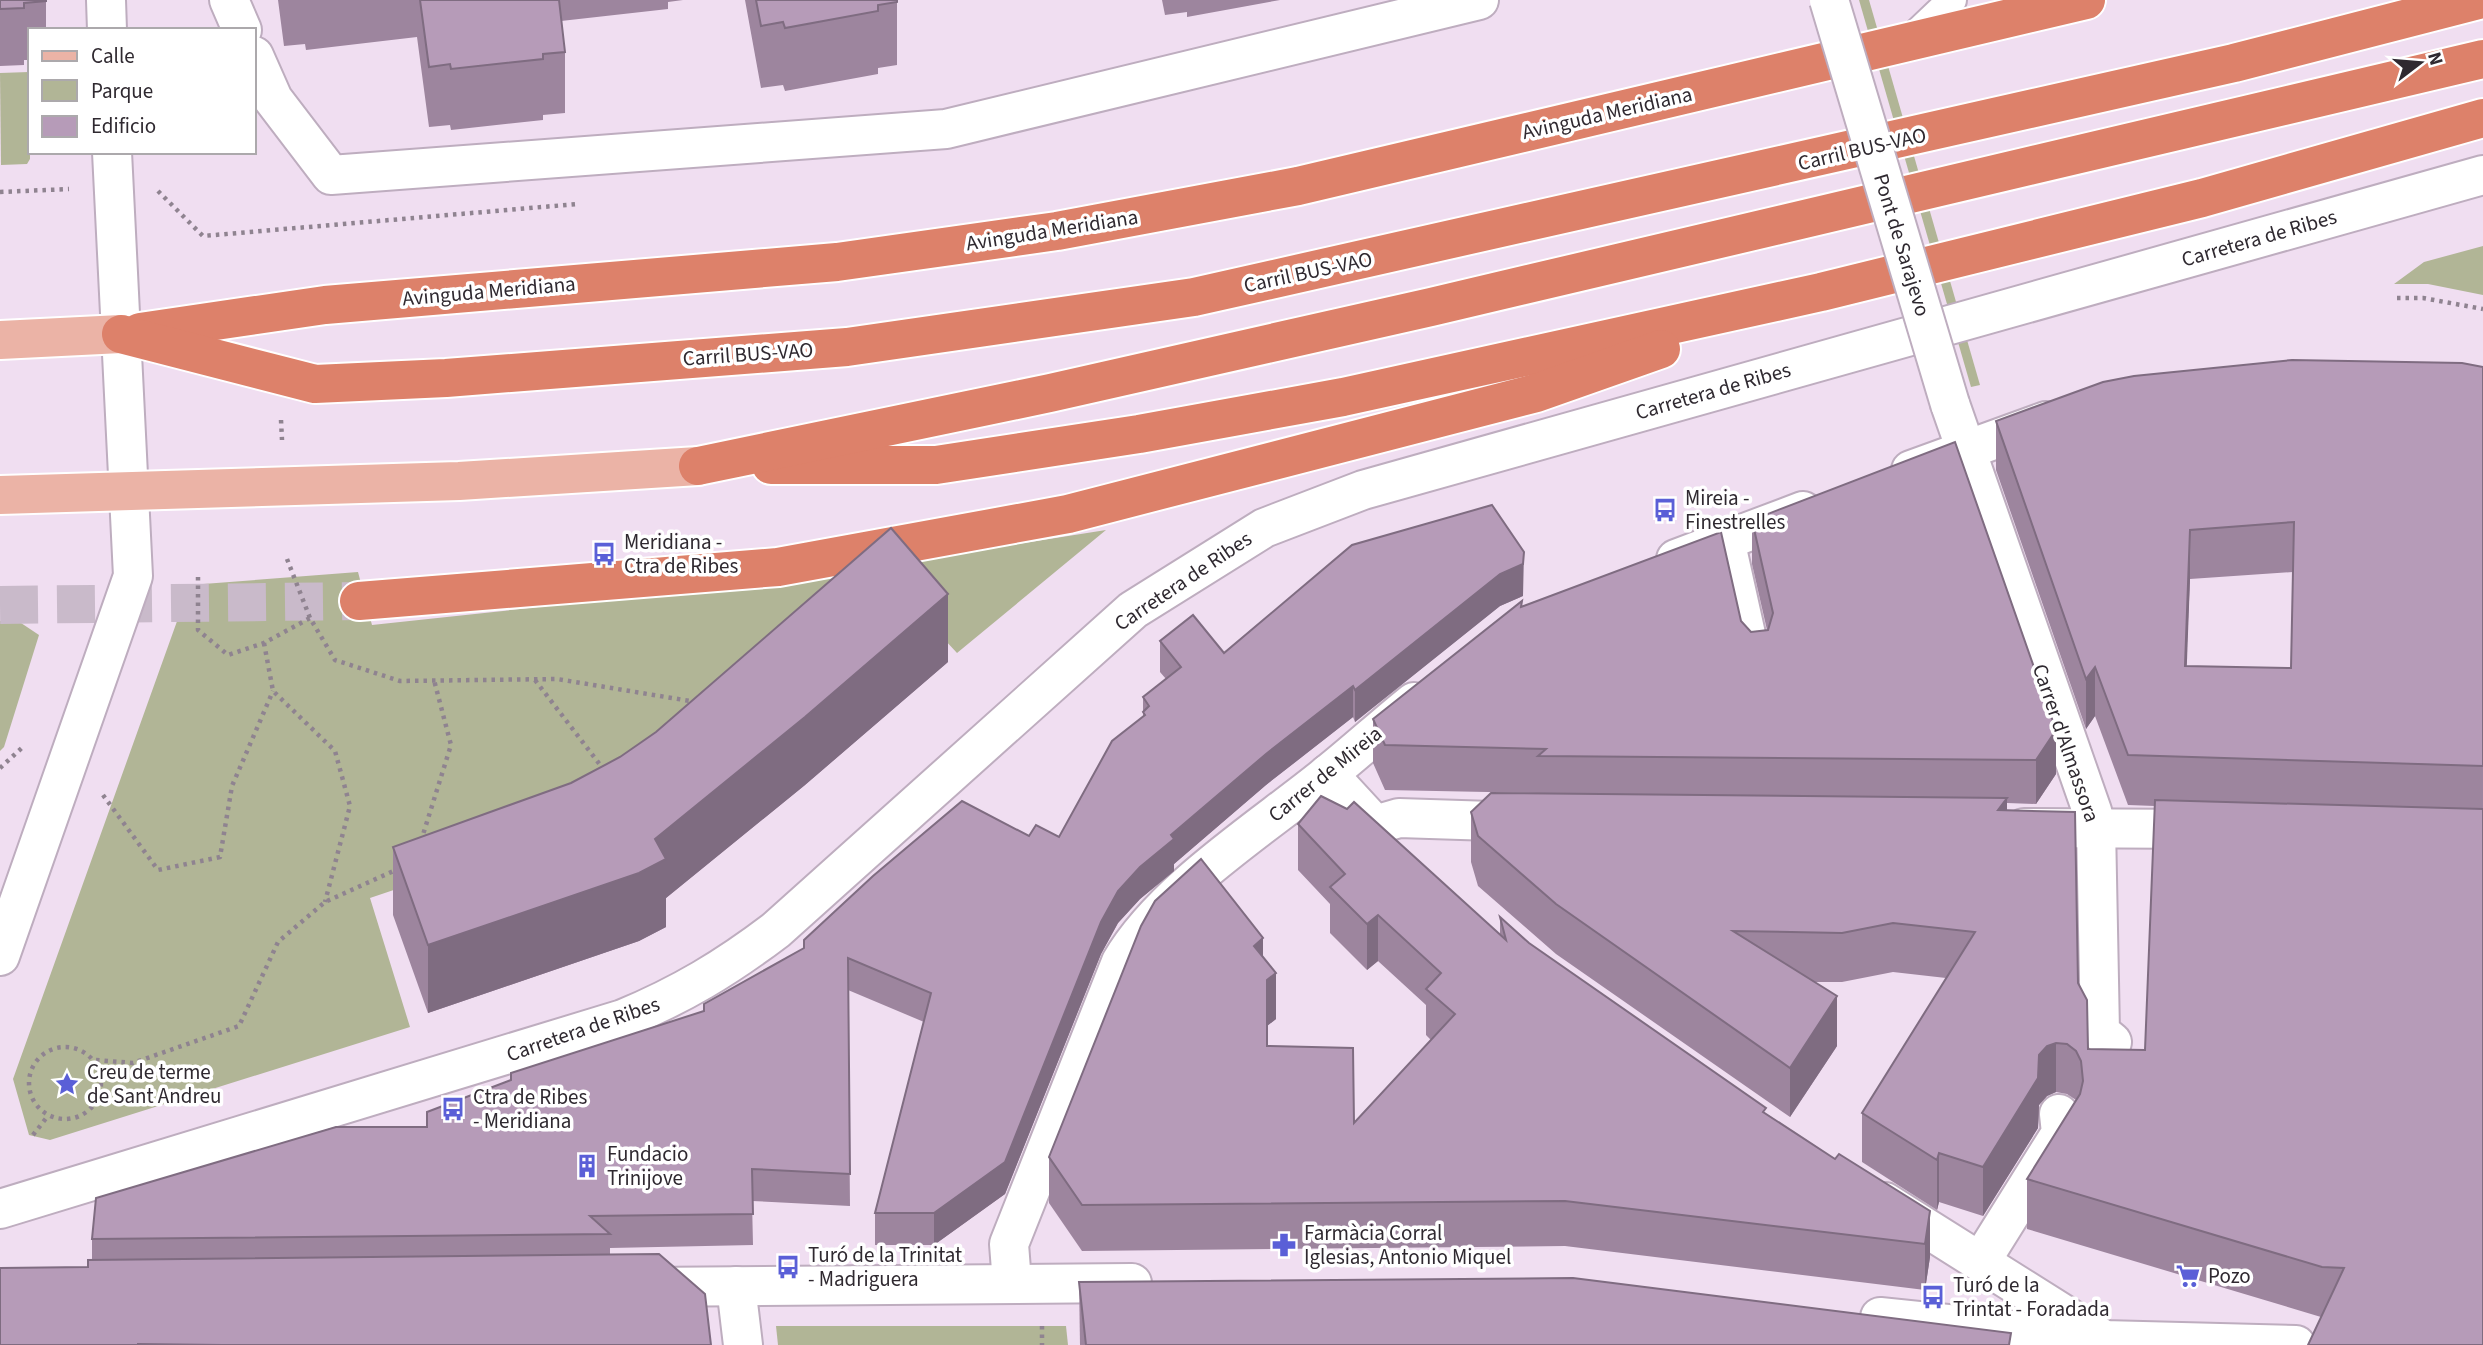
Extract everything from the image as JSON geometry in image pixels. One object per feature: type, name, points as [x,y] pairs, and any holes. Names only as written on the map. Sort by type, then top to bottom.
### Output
[{"type":"highway","name":"Avinguda Meridiana","points":[[121,334],[326,305],[837,262],[1057,231],[1298,186],[2086,0]]},
{"type":"highway","name":"Carril BUS-VAO","points":[[121,334],[315,384],[446,378],[875,343],[1194,297],[2221,66],[2478,0]]},
{"type":"highway","points":[[698,466],[1049,393],[1417,310],[2483,59]]},
{"type":"highway","points":[[698,466],[936,465],[1125,436],[1356,394],[1821,292],[2202,198],[2483,118]]},
{"type":"highway","points":[[359,601],[778,567],[1068,514],[1536,393],[1821,292]]},
{"type":"main road","name":"Avinguda Meridiana","points":[[0,340],[121,334]]},
{"type":"main road","points":[[0,495],[459,481],[698,466]]},
{"type":"street","points":[[106,0],[107,28]]},
{"type":"street","points":[[229,0],[241,28]]},
{"type":"street","points":[[256,60],[273,99],[331,175],[946,129],[1479,0]]},
{"type":"street","name":"Pont de Sarajevo","points":[[1829,0],[1964,450]]},
{"type":"street","points":[[0,956],[134,576],[112,154]]},
{"type":"street","name":"Carretera de Ribes","points":[[0,1209],[623,1019],[678,996],[729,966],[776,930],[1133,610],[1264,528],[1301,512],[1376,486],[2483,175]]},
{"type":"street","points":[[1877,483],[2082,409]]},
{"type":"street","name":"Carrer d'Almassora","points":[[1964,450],[2095,826],[2106,1037]]},
{"type":"street","points":[[1642,572],[1841,497]]},
{"type":"street","name":"Carrer de Mireia","points":[[1013,1283],[1009,1244],[1122,962],[1138,934],[1154,916],[1247,837],[1437,684]]},
{"type":"street","points":[[1328,774],[1375,825],[1406,853]]},
{"type":"street","points":[[1375,825],[1399,818],[1560,823]]},
{"type":"street","points":[[1990,828],[2095,826],[2234,830]]},
{"type":"street","points":[[1981,1261],[2064,1123]]},
{"type":"street","points":[[1856,1184],[1981,1261],[2106,1343]]},
{"type":"street","points":[[611,1287],[1168,1283]]},
{"type":"street","points":[[736,1286],[743,1345]]},
{"type":"street","points":[[1842,1312],[2106,1343],[2296,1345]]},
{"type":"lane","points":[[1908,42],[1952,0]]},
{"type":"lane","points":[[1730,538],[1757,661]]},
{"type":"path","points":[[0,192],[69,188]]},
{"type":"path","points":[[2398,298],[2423,298],[2483,309]]},
{"type":"path","points":[[280,412],[282,440]]},
{"type":"path","points":[[287,559],[310,618],[335,660],[400,681],[557,679],[705,704]]},
{"type":"path","points":[[198,577],[198,630],[228,655],[264,643],[310,618]]},
{"type":"path","points":[[103,794],[158,870],[220,857],[232,786],[273,691],[264,643]]},
{"type":"path","points":[[535,679],[611,779]]},
{"type":"path","points":[[419,850],[451,745],[434,680]]},
{"type":"path","points":[[273,691],[335,751],[350,806],[325,902]]},
{"type":"path","points":[[0,768],[31,740]]},
{"type":"path","points":[[96,1060],[133,1063],[239,1026],[278,942],[325,902],[404,867]]},
{"type":"path","points":[[60,1046],[86,1051],[96,1060],[101,1076],[100,1096],[90,1109],[77,1118],[62,1121],[47,1117],[36,1105],[29,1089],[35,1063],[45,1053],[60,1046]]},
{"type":"path","points":[[33,1135],[47,1117]]},
{"type":"green space","points":[[1859,0],[1869,0],[1980,385],[1971,387]]},
{"type":"green space","points":[[28,72],[30,159],[27,164],[1,165],[0,73]]},
{"type":"green space","points":[[2483,246],[2483,295],[2428,284],[2394,284],[2424,262]]},
{"type":"green space","points":[[1106,530],[957,653],[894,585],[574,829],[370,898],[410,1027],[50,1140],[29,1135],[13,1079],[190,585],[358,572],[372,625],[790,580]]},
{"type":"green space","points":[[0,621],[18,621],[39,635],[4,747],[0,751]]},
{"type":"green space","points":[[776,1326],[1066,1326],[1068,1345],[778,1345]]},
{"type":"building","points":[[0,0],[46,1],[24,3],[24,8],[0,9]]},
{"type":"building","points":[[420,0],[559,0],[565,52],[543,54],[543,59],[451,69],[450,64],[429,67]]},
{"type":"building","points":[[756,0],[897,2],[878,5],[878,11],[785,28],[783,22],[761,26]]},
{"type":"building","points":[[2292,360],[2462,363],[2483,367],[2483,766],[2128,755],[2095,667],[2086,679],[1996,421],[2103,382],[2134,376]],"holes":[[[2294,522],[2291,668],[2185,666],[2190,530]]]},
{"type":"building","points":[[1955,442],[2056,730],[2036,760],[1538,756],[1546,749],[1385,745],[1373,719],[1522,601],[1521,607],[1721,532],[1741,621],[1751,632],[1768,630],[1773,613],[1752,520]]},
{"type":"building","points":[[1492,505],[1524,552],[1523,564],[1500,574],[1355,690],[1353,686],[1266,754],[1171,835],[1174,839],[1140,867],[1118,891],[1101,922],[1005,1162],[934,1213],[875,1213],[931,993],[848,958],[850,1174],[752,1169],[753,1214],[590,1216],[610,1234],[92,1239],[96,1198],[336,1127],[427,1127],[427,1112],[511,1080],[511,1073],[704,1011],[704,1004],[804,948],[804,940],[873,876],[962,801],[1029,836],[1036,825],[1059,837],[1112,741],[1145,715],[1143,712],[1149,706],[1143,697],[1181,667],[1160,641],[1193,615],[1224,653],[1352,545]]},
{"type":"building","points":[[891,528],[948,594],[805,717],[655,839],[666,859],[639,873],[428,945],[393,847],[571,783],[620,757],[656,732]]},
{"type":"building","points":[[1491,793],[2007,798],[1998,810],[2075,812],[2078,983],[2087,1000],[2088,1049],[2145,1050],[2155,800],[2483,809],[2483,1345],[2308,1345],[2344,1268],[2322,1267],[2027,1179],[2080,1094],[2083,1081],[2081,1061],[2076,1051],[2067,1044],[2047,1046],[2039,1055],[2038,1078],[1983,1167],[1939,1153],[1937,1160],[1862,1113],[1975,932],[1893,923],[1842,933],[1733,931],[1837,996],[1790,1068],[1556,904],[1478,836],[1471,812]]},
{"type":"building","points":[[1321,796],[1347,809],[1354,802],[1506,940],[1500,917],[1529,943],[1766,1108],[1763,1112],[1835,1159],[1839,1154],[1930,1211],[1925,1244],[1565,1201],[1082,1205],[1049,1157],[1141,926],[1155,901],[1201,859],[1263,938],[1254,946],[1276,973],[1267,980],[1267,1046],[1353,1048],[1354,1123],[1455,1014],[1426,989],[1441,973],[1378,915],[1367,924],[1330,887],[1345,874],[1298,824]]},
{"type":"building","points":[[659,1254],[705,1294],[711,1345],[0,1345],[0,1268],[88,1267],[88,1260]]},
{"type":"building","points":[[1573,1278],[2011,1333],[2009,1345],[1086,1345],[1079,1282]]},
{"type":"tunnel","points":[[0,605],[359,601]]},
{"type":"place","name":"Mireia - Finestrelles","points":[[1665,510]]},
{"type":"place","name":"Meridiana - Ctra de Ribes","points":[[604,554]]},
{"type":"place","name":"Creu de terme de Sant Andreu","points":[[67,1084]]},
{"type":"place","name":"Ctra de Ribes - Meridiana","points":[[453,1109]]},
{"type":"place","name":"Fundacio Trinijove","points":[[587,1166]]},
{"type":"place","name":"Farmàcia Corral Iglesias, Antonio Miquel","points":[[1284,1245]]},
{"type":"place","name":"Turó de la Trinitat - Madriguera","points":[[788,1267]]},
{"type":"place","name":"Pozo","points":[[2188,1276]]},
{"type":"place","name":"Turó de la Trintat - Foradada","points":[[1933,1297]]}]
